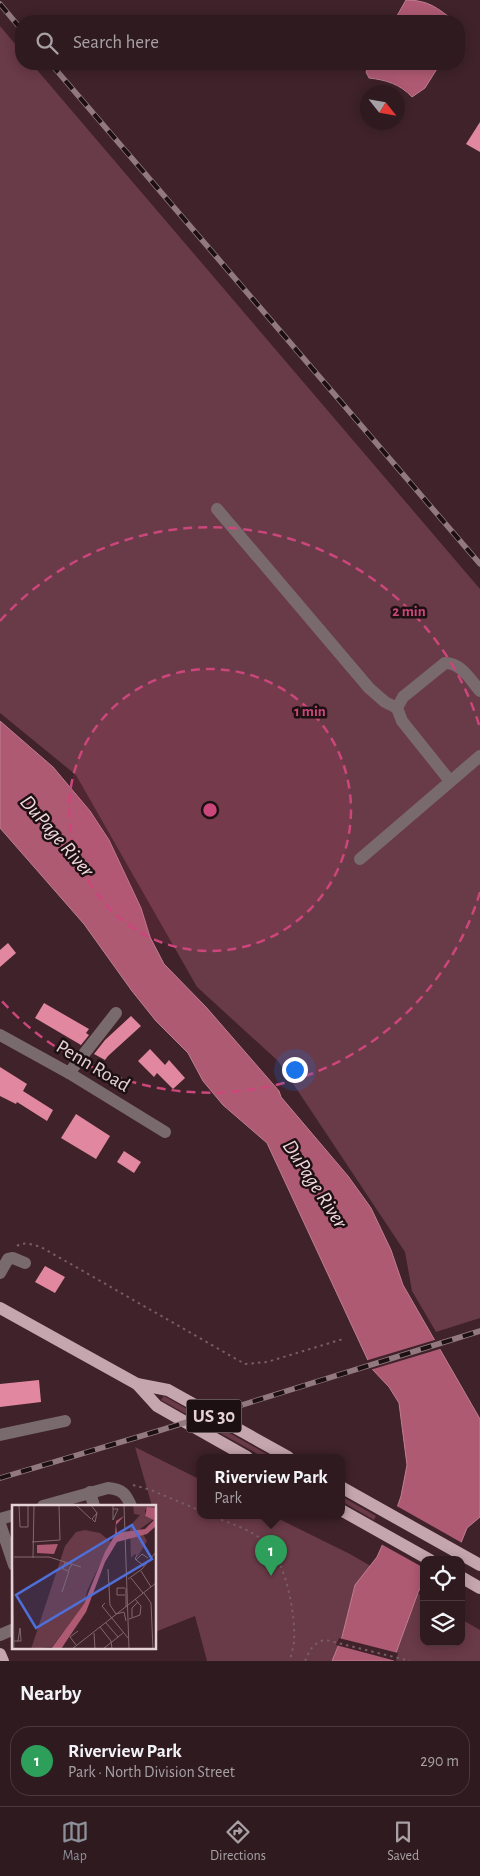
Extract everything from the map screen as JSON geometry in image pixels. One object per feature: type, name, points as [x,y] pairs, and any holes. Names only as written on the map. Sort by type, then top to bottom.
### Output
[{"type":"main road","name":"US 30","points":[[0,1308],[137,1384],[168,1390],[283,1454]]},
{"type":"main road","name":"US 30","points":[[137,1384],[157,1406],[243,1454]]},
{"type":"main road","points":[[345,1489],[480,1565]]},
{"type":"main road","points":[[345,1512],[423,1556]]},
{"type":"main road","points":[[465,1579],[479,1587]]},
{"type":"main road","points":[[0,1654],[3,1661]]},
{"type":"street","points":[[217,509],[369,688],[385,702],[397,708],[402,721],[450,781]]},
{"type":"street","points":[[397,708],[403,697],[444,663],[452,663],[460,667],[480,691]]},
{"type":"street","points":[[360,859],[480,756]]},
{"type":"street","points":[[69,1073],[116,1012]]},
{"type":"street","name":"Penn Road","points":[[0,1035],[69,1073],[165,1132]]},
{"type":"street","points":[[0,1273],[8,1260],[14,1258],[26,1263]]},
{"type":"street","points":[[0,1435],[65,1421]]},
{"type":"street","points":[[46,1505],[108,1488],[116,1488],[124,1492],[130,1505]]},
{"type":"street","points":[[90,1492],[94,1505]]},
{"type":"street","points":[[0,1524],[12,1559]]},
{"type":"street","points":[[0,1634],[12,1630]]},
{"type":"path","points":[[8,1260],[12,1248],[21,1243],[41,1247],[245,1364],[267,1362],[343,1338]]},
{"type":"path","points":[[116,1488],[127,1485],[137,1486],[197,1510]]},
{"type":"path","points":[[218,1519],[251,1533],[267,1544],[277,1557],[291,1605],[294,1642],[290,1661]]},
{"type":"path","points":[[305,1661],[314,1644],[319,1641],[330,1640],[409,1661]]},
{"type":"shaded area","points":[[0,26],[15,44],[15,70],[37,70],[480,589],[480,1318],[436,1332],[412,1291],[405,1252],[278,1061],[197,987],[76,775],[0,713]]},
{"type":"shaded area","points":[[164,1396],[267,1454],[258,1454],[161,1400]]},
{"type":"shaded area","points":[[135,1447],[197,1478],[197,1519],[279,1519],[350,1554],[420,1595],[420,1646],[465,1646],[465,1621],[480,1630],[480,1661],[207,1661],[195,1616],[156,1632],[156,1505],[152,1505]]},
{"type":"shaded area","points":[[345,1498],[376,1516],[374,1520],[345,1503]]},
{"type":"water","points":[[406,0],[414,0],[427,3],[447,15],[397,15]]},
{"type":"water","points":[[367,70],[436,70],[425,88],[412,97],[405,91],[405,85],[396,85],[369,78]]},
{"type":"water","name":"DuPage River","points":[[0,721],[53,767],[90,811],[109,840],[141,908],[150,937],[164,964],[206,1007],[279,1091],[281,1097],[348,1176],[371,1208],[391,1250],[403,1285],[480,1419],[480,1517],[467,1528],[456,1556],[420,1556],[420,1589],[393,1661],[332,1661],[342,1637],[355,1585],[377,1557],[401,1496],[407,1465],[399,1403],[389,1387],[372,1369],[267,1143],[223,1105],[203,1081],[188,1053],[156,1021],[84,924],[0,828]]},
{"type":"pier","points":[[438,1339],[443,1348],[370,1370],[365,1361]]},
{"type":"pier","points":[[395,1505],[464,1544],[459,1556],[420,1556],[420,1566],[381,1544]]},
{"type":"pier","points":[[339,1638],[398,1653],[396,1661],[336,1645]]},
{"type":"building","points":[[480,122],[480,152],[466,144]]},
{"type":"building","points":[[8,943],[16,953],[0,967],[0,950]]},
{"type":"building","points":[[44,1003],[89,1029],[86,1033],[89,1035],[81,1045],[35,1018]]},
{"type":"building","points":[[131,1016],[141,1026],[105,1060],[94,1054],[105,1040]]},
{"type":"building","points":[[150,1049],[165,1065],[169,1060],[185,1078],[173,1089],[157,1073],[154,1077],[138,1061]]},
{"type":"building","points":[[0,1067],[27,1084],[23,1091],[53,1110],[47,1121],[17,1102],[16,1104],[0,1096]]},
{"type":"building","points":[[76,1114],[110,1136],[96,1159],[61,1138]]},
{"type":"building","points":[[124,1151],[141,1162],[134,1173],[117,1162]]},
{"type":"building","points":[[45,1266],[65,1277],[55,1293],[35,1282]]},
{"type":"building","points":[[39,1380],[41,1402],[0,1407],[0,1384]]},
{"type":"railway","points":[[0,4],[15,22]]},
{"type":"railway","points":[[56,70],[480,564]]},
{"type":"railway","points":[[0,1478],[480,1331]]},
{"type":"place","name":"Riverview Park","points":[[271,1576]]}]
